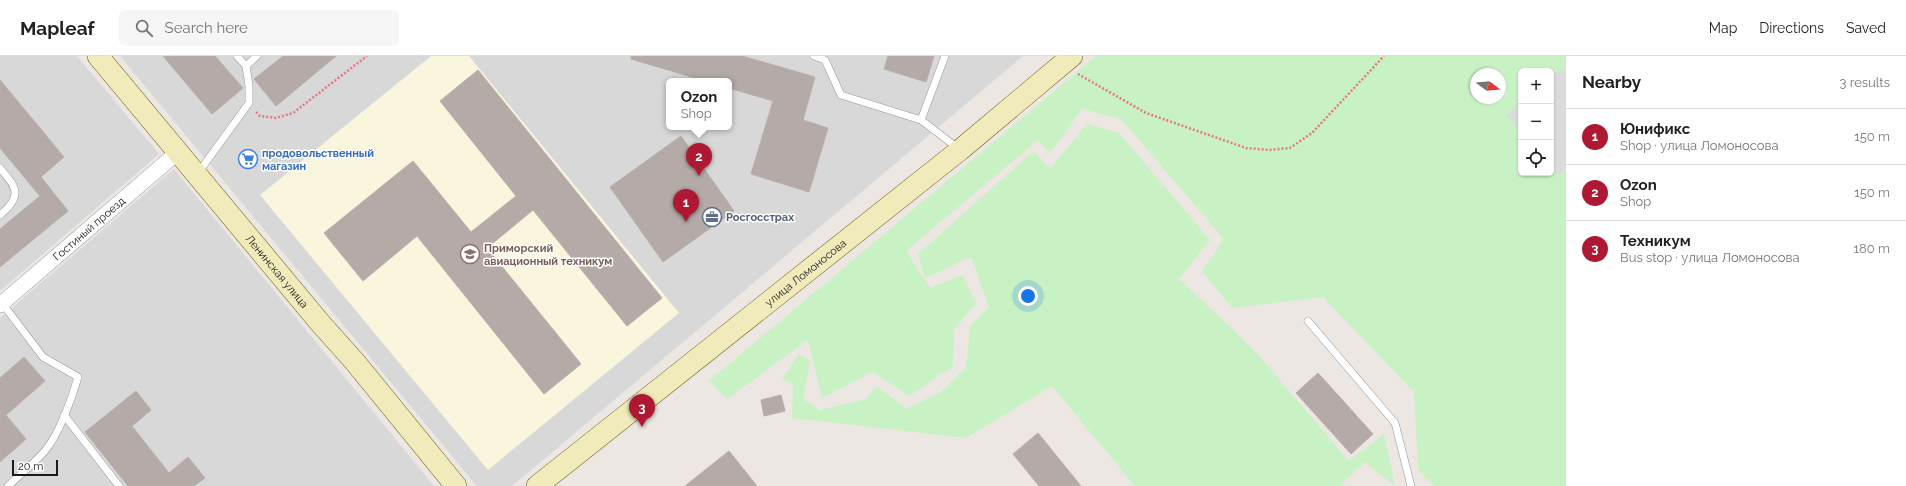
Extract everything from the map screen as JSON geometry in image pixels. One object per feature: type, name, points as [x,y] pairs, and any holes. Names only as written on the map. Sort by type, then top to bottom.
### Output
[{"type":"main road","name":"Ленинская улица","points":[[98,56],[321,324],[356,362],[456,486]]},
{"type":"main road","name":"улица Ломоносова","points":[[537,486],[960,150],[1067,60]]},
{"type":"street","name":"Гостиный проезд","points":[[1,304],[178,152]]},
{"type":"lane","points":[[197,174],[249,103],[249,86],[246,66],[237,56]]},
{"type":"lane","points":[[246,66],[257,56]]},
{"type":"lane","points":[[814,56],[825,60],[841,96],[921,120],[960,150]]},
{"type":"lane","points":[[921,120],[945,56]]},
{"type":"lane","points":[[0,168],[14,185],[16,191],[15,199],[0,215]]},
{"type":"lane","points":[[1,304],[43,358],[78,377],[54,437],[44,451],[8,486]]},
{"type":"lane","points":[[1308,321],[1395,423],[1411,486]]},
{"type":"lane","points":[[64,415],[119,486]]},
{"type":"path","points":[[249,103],[260,116],[276,118],[293,114],[367,56]]},
{"type":"path","points":[[1067,60],[1146,113],[1246,148],[1268,150],[1290,148],[1312,133],[1384,56]]},
{"type":"shaded area","points":[[0,56],[77,56],[159,154],[0,291]]},
{"type":"shaded area","points":[[120,56],[1023,56],[512,486],[477,486]]},
{"type":"shaded area","name":"Приморский авиационный техникум","points":[[431,56],[469,56],[679,313],[488,470],[260,195]]},
{"type":"shaded area","points":[[1562,68],[1566,72],[1566,169],[1558,176],[1554,171],[1554,75]]},
{"type":"shaded area","points":[[1518,105],[1518,129],[1506,115]]},
{"type":"shaded area","points":[[174,169],[434,486],[0,486],[0,318]]},
{"type":"green space","points":[[1096,56],[1566,56],[1566,486],[1434,486],[1418,470],[1414,392],[1323,297],[1232,308],[1202,271],[1224,239],[1121,119],[1082,109],[1050,153],[1038,140],[906,251],[930,288],[962,275],[976,303],[954,330],[953,366],[909,396],[873,372],[822,398],[808,340],[727,399],[709,381]]},
{"type":"green space","points":[[1087,124],[1119,133],[1210,240],[1179,279],[1261,358],[1349,461],[1384,434],[1395,486],[1365,462],[1340,486],[1135,486],[1052,386],[966,438],[792,418],[793,386],[782,379],[799,354],[810,361],[803,399],[820,410],[866,399],[877,386],[906,409],[941,392],[966,367],[970,326],[989,307],[971,257],[925,278],[918,254],[1034,151],[1050,169]]},
{"type":"building","points":[[163,56],[215,56],[243,88],[212,114]]},
{"type":"building","points":[[283,56],[336,56],[276,106],[254,79]]},
{"type":"building","points":[[631,56],[742,56],[815,77],[803,120],[828,128],[809,192],[751,174],[773,101],[732,89],[732,78],[695,78],[631,59]]},
{"type":"building","points":[[888,56],[934,56],[926,82],[884,69]]},
{"type":"building","points":[[478,70],[662,298],[627,326],[533,210],[487,248],[581,364],[544,394],[417,236],[363,281],[324,233],[413,161],[471,232],[516,196],[440,101]]},
{"type":"building","points":[[0,80],[64,157],[41,177],[68,211],[0,267],[0,229],[40,196],[0,148]]},
{"type":"building","points":[[681,136],[734,211],[663,262],[610,187]]},
{"type":"building","points":[[24,357],[45,381],[6,415],[26,439],[0,462],[0,378]]},
{"type":"building","points":[[1318,373],[1373,434],[1351,454],[1296,393]]},
{"type":"building","points":[[136,391],[151,410],[132,426],[169,473],[188,457],[205,478],[194,486],[128,486],[85,432]]},
{"type":"building","points":[[781,395],[785,411],[764,416],[761,400]]},
{"type":"building","points":[[1038,433],[1081,486],[1039,486],[1013,454]]},
{"type":"building","points":[[729,451],[757,486],[685,486]]},
{"type":"place","name":"продовольственный магазин","points":[[248,159]]},
{"type":"place","name":"Ozon","points":[[699,176]]},
{"type":"place","name":"Росгосстрах","points":[[712,217]]},
{"type":"place","name":"Юнификс","points":[[686,222]]},
{"type":"place","name":"Приморский авиационный техникум","points":[[470,254]]},
{"type":"place","name":"Техникум","points":[[642,427]]}]
